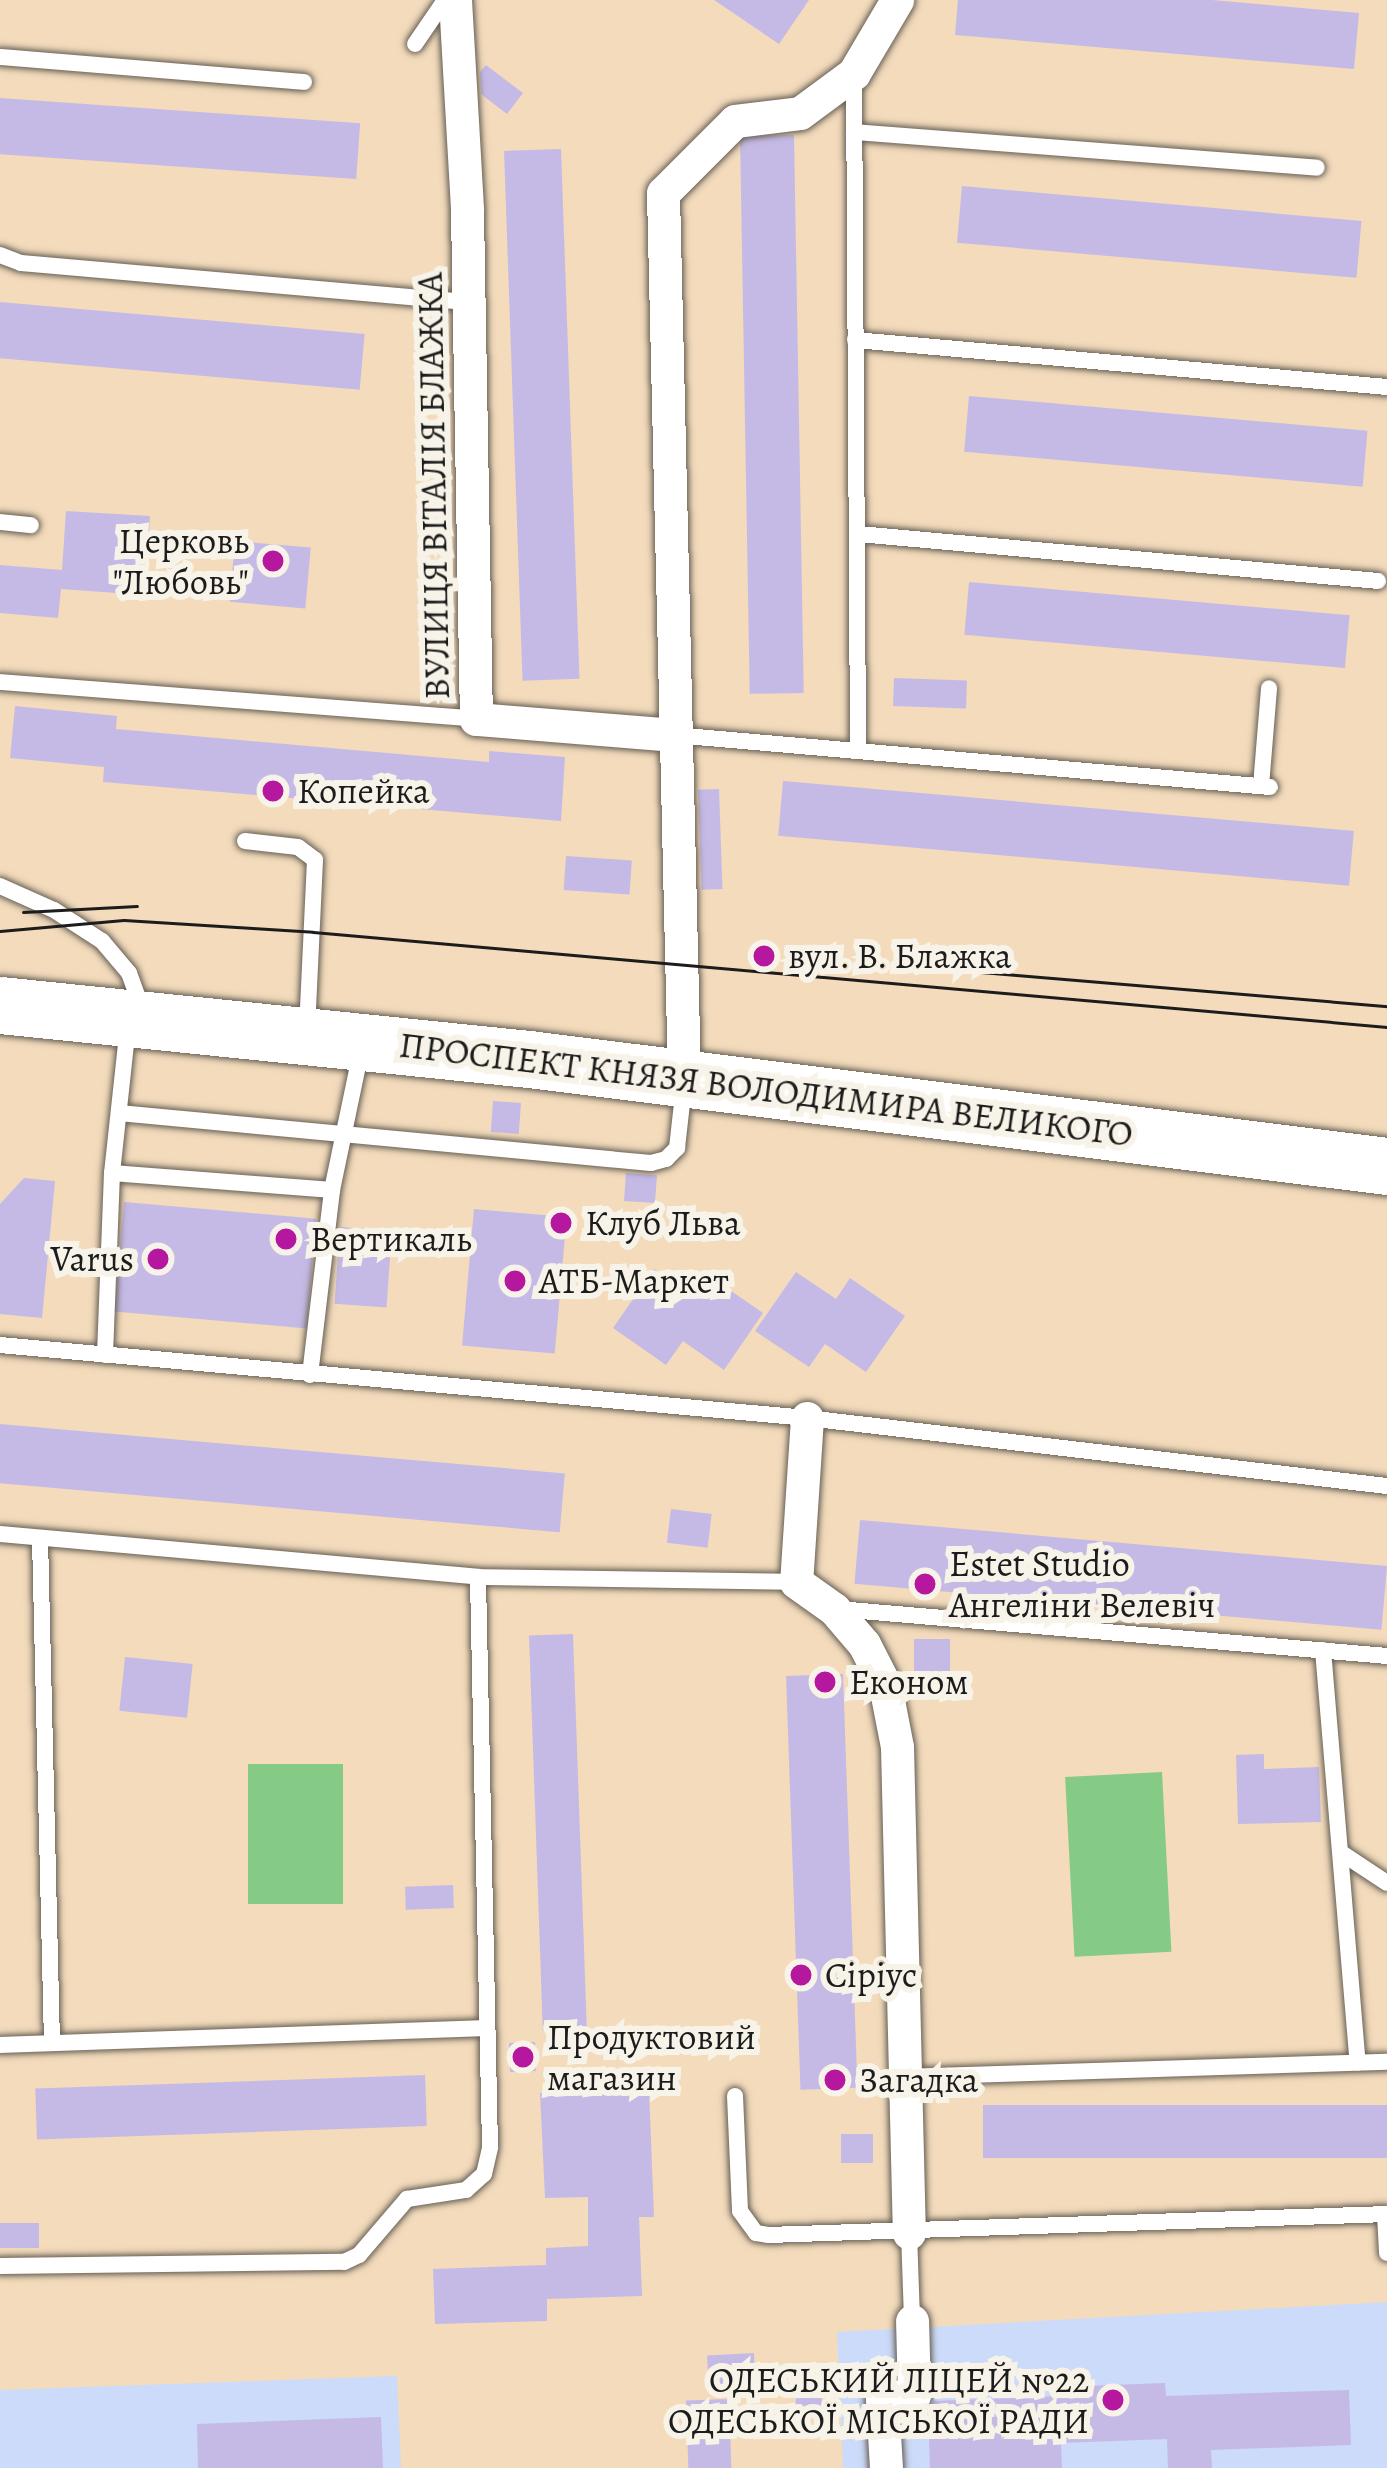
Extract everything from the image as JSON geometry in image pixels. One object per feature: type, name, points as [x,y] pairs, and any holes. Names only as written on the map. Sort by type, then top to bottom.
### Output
[{"type":"highway","name":"ПРОСПЕКТ КНЯЗЯ ВОЛОДИМИРА ВЕЛИКОГО","points":[[0,1005],[684,1078],[1387,1166]]},
{"type":"street","name":"ВУЛИЦЯ ВІТАЛІЯ БЛАЖКА","points":[[455,0],[469,302],[476,719],[673,735]]},
{"type":"street","points":[[684,1078],[663,193],[735,121],[800,113],[854,74],[897,0]]},
{"type":"street","points":[[807,1418],[796,1582],[834,1609],[864,1644],[885,1685],[898,1748],[909,2234]]},
{"type":"street","points":[[886,2468],[882,2398],[914,2395],[911,2321]]},
{"type":"lane","points":[[415,44],[445,0]]},
{"type":"lane","points":[[0,58],[304,82]]},
{"type":"lane","points":[[854,74],[858,751]]},
{"type":"lane","points":[[854,133],[1317,168]]},
{"type":"lane","points":[[0,255],[21,263],[469,302]]},
{"type":"lane","points":[[855,340],[1387,387]]},
{"type":"lane","points":[[0,522],[31,525]]},
{"type":"lane","points":[[859,534],[1378,581]]},
{"type":"lane","points":[[0,682],[476,719]]},
{"type":"lane","points":[[673,735],[1266,786],[1269,688]]},
{"type":"lane","points":[[245,841],[298,847],[315,860],[307,1035]]},
{"type":"lane","points":[[0,886],[54,910],[102,940],[129,974],[136,1020],[112,1173],[104,1355]]},
{"type":"lane","points":[[310,1376],[332,1190],[363,1042]]},
{"type":"lane","points":[[119,1113],[344,1138],[652,1163],[666,1160],[677,1148],[684,1078]]},
{"type":"lane","points":[[112,1173],[332,1190]]},
{"type":"lane","points":[[0,1345],[807,1418],[1387,1486]]},
{"type":"lane","points":[[0,1534],[478,1576],[796,1582]]},
{"type":"lane","points":[[40,1538],[52,2043]]},
{"type":"lane","points":[[0,2266],[344,2262],[370,2243],[407,2199],[466,2190],[484,2174],[490,2150],[478,1576]]},
{"type":"lane","points":[[834,1609],[1387,1656]]},
{"type":"lane","points":[[1323,1650],[1358,2063]]},
{"type":"lane","points":[[1340,1852],[1387,1883]]},
{"type":"lane","points":[[0,2045],[487,2029]]},
{"type":"lane","points":[[903,2077],[1387,2062]]},
{"type":"lane","points":[[735,2096],[740,2211],[756,2233],[909,2234],[1386,2214],[1387,2253]]},
{"type":"lane","points":[[909,2234],[911,2321]]},
{"type":"shaded area","name":"ОДЕСЬКИЙ ЛІЦЕЙ №22 ОДЕСЬКОЇ МІСЬКОЇ РАДИ","points":[[1387,2302],[1387,2468],[843,2468],[837,2332]]},
{"type":"shaded area","points":[[397,2376],[401,2468],[0,2468],[0,2390]]},
{"type":"green space","points":[[248,1764],[343,1764],[343,1904],[248,1904]]},
{"type":"green space","points":[[1162,1772],[1171,1952],[1075,1957],[1065,1777]]},
{"type":"building","points":[[714,0],[809,0],[779,44]]},
{"type":"building","points":[[958,0],[1212,0],[1359,13],[1354,69],[955,35]]},
{"type":"building","points":[[486,65],[523,93],[507,114],[481,94],[480,72]]},
{"type":"building","points":[[0,98],[360,123],[356,179],[0,154]]},
{"type":"building","points":[[794,135],[804,693],[750,694],[740,136]]},
{"type":"building","points":[[561,149],[579,679],[523,681],[504,151]]},
{"type":"building","points":[[962,186],[1361,221],[1357,278],[957,243]]},
{"type":"building","points":[[0,302],[365,334],[360,390],[0,358]]},
{"type":"building","points":[[969,396],[1367,431],[1363,487],[964,452]]},
{"type":"building","points":[[66,511],[150,516],[145,595],[61,589],[58,618],[0,613],[0,565],[62,570]]},
{"type":"building","name":"Церковь \"Любовь\"","points":[[235,541],[311,548],[305,608],[230,602]]},
{"type":"building","points":[[969,582],[1350,615],[1345,668],[964,635]]},
{"type":"building","points":[[894,678],[967,681],[966,709],[893,706]]},
{"type":"building","points":[[15,706],[117,716],[116,729],[489,762],[489,751],[565,757],[561,821],[103,782],[104,767],[10,758]]},
{"type":"building","points":[[783,781],[1354,831],[1349,886],[778,836]]},
{"type":"building","points":[[719,789],[722,889],[702,890],[698,790]]},
{"type":"building","points":[[566,856],[632,861],[629,895],[564,890]]},
{"type":"building","points":[[493,1101],[521,1103],[519,1134],[491,1132]]},
{"type":"building","points":[[626,1173],[657,1175],[655,1203],[624,1201]]},
{"type":"building","points":[[24,1178],[55,1181],[42,1318],[0,1314],[0,1204]]},
{"type":"building","points":[[124,1202],[316,1219],[307,1328],[114,1312]]},
{"type":"building","name":"АТБ-Маркет","points":[[474,1209],[567,1217],[555,1354],[462,1345]]},
{"type":"building","points":[[340,1227],[392,1231],[387,1307],[335,1304]]},
{"type":"building","points":[[654,1269],[693,1296],[708,1275],[763,1313],[724,1370],[683,1341],[666,1365],[613,1328]]},
{"type":"building","points":[[796,1272],[836,1299],[850,1278],[905,1316],[866,1372],[825,1344],[809,1367],[755,1331]]},
{"type":"building","points":[[0,1424],[565,1473],[560,1532],[0,1483]]},
{"type":"building","points":[[671,1509],[712,1514],[708,1548],[667,1543]]},
{"type":"building","points":[[860,1520],[1387,1566],[1381,1630],[854,1584]]},
{"type":"building","points":[[573,1634],[587,2029],[543,2030],[529,1636]]},
{"type":"building","points":[[914,1639],[950,1639],[950,1671],[914,1671]]},
{"type":"building","points":[[125,1657],[193,1664],[187,1718],[119,1711]]},
{"type":"building","points":[[843,1674],[857,2088],[800,2090],[786,1676]]},
{"type":"building","points":[[1264,1754],[1264,1769],[1319,1767],[1321,1822],[1238,1824],[1236,1755]]},
{"type":"building","points":[[453,1885],[454,1908],[406,1910],[405,1887]]},
{"type":"building","name":"Продуктовий магазин","points":[[535,2042],[536,2071],[510,2072],[509,2043]]},
{"type":"building","points":[[425,2075],[427,2126],[37,2140],[35,2089]]},
{"type":"building","points":[[649,2089],[654,2217],[639,2217],[642,2296],[547,2299],[547,2321],[435,2324],[433,2269],[546,2265],[546,2248],[588,2246],[588,2197],[545,2198],[540,2093]]},
{"type":"building","points":[[983,2105],[1387,2105],[1387,2158],[983,2158]]},
{"type":"building","points":[[841,2134],[873,2134],[873,2163],[841,2163]]},
{"type":"building","points":[[0,2223],[39,2223],[39,2248],[0,2248]]},
{"type":"building","points":[[754,2353],[756,2386],[709,2388],[707,2355]]},
{"type":"building","points":[[821,2378],[822,2406],[796,2407],[795,2379]]},
{"type":"building","points":[[1165,2383],[1166,2396],[1349,2390],[1351,2445],[1211,2450],[1212,2468],[1168,2468],[1167,2439],[1061,2443],[1062,2468],[930,2468],[928,2410],[934,2401],[1059,2396],[1058,2387]]},
{"type":"building","points":[[729,2399],[731,2468],[688,2468],[686,2401]]},
{"type":"building","points":[[381,2417],[383,2468],[198,2468],[197,2424]]},
{"type":"tram line","points":[[23,912],[137,906]]},
{"type":"tram line","points":[[0,931],[124,920],[313,932],[1387,1027]]},
{"type":"tram line","points":[[909,966],[1387,1006]]},
{"type":"place","name":"Церковь \"Любовь\"","points":[[273,561]]},
{"type":"place","name":"Копейка","points":[[273,791]]},
{"type":"place","name":"вул. В. Блажка","points":[[764,956]]},
{"type":"place","name":"Клуб Льва","points":[[561,1223]]},
{"type":"place","name":"Вертикаль","points":[[286,1239]]},
{"type":"place","name":"Varus","points":[[158,1259]]},
{"type":"place","name":"АТБ-Маркет","points":[[515,1281]]},
{"type":"place","name":"Estet Studio Ангеліни Велевіч","points":[[925,1584]]},
{"type":"place","name":"Економ","points":[[825,1682]]},
{"type":"place","name":"Сіріус","points":[[801,1975]]},
{"type":"place","name":"Продуктовий магазин","points":[[523,2057]]},
{"type":"place","name":"Загадка","points":[[835,2080]]},
{"type":"place","name":"ОДЕСЬКИЙ ЛІЦЕЙ №22 ОДЕСЬКОЇ МІСЬКОЇ РАДИ","points":[[1113,2400]]}]
